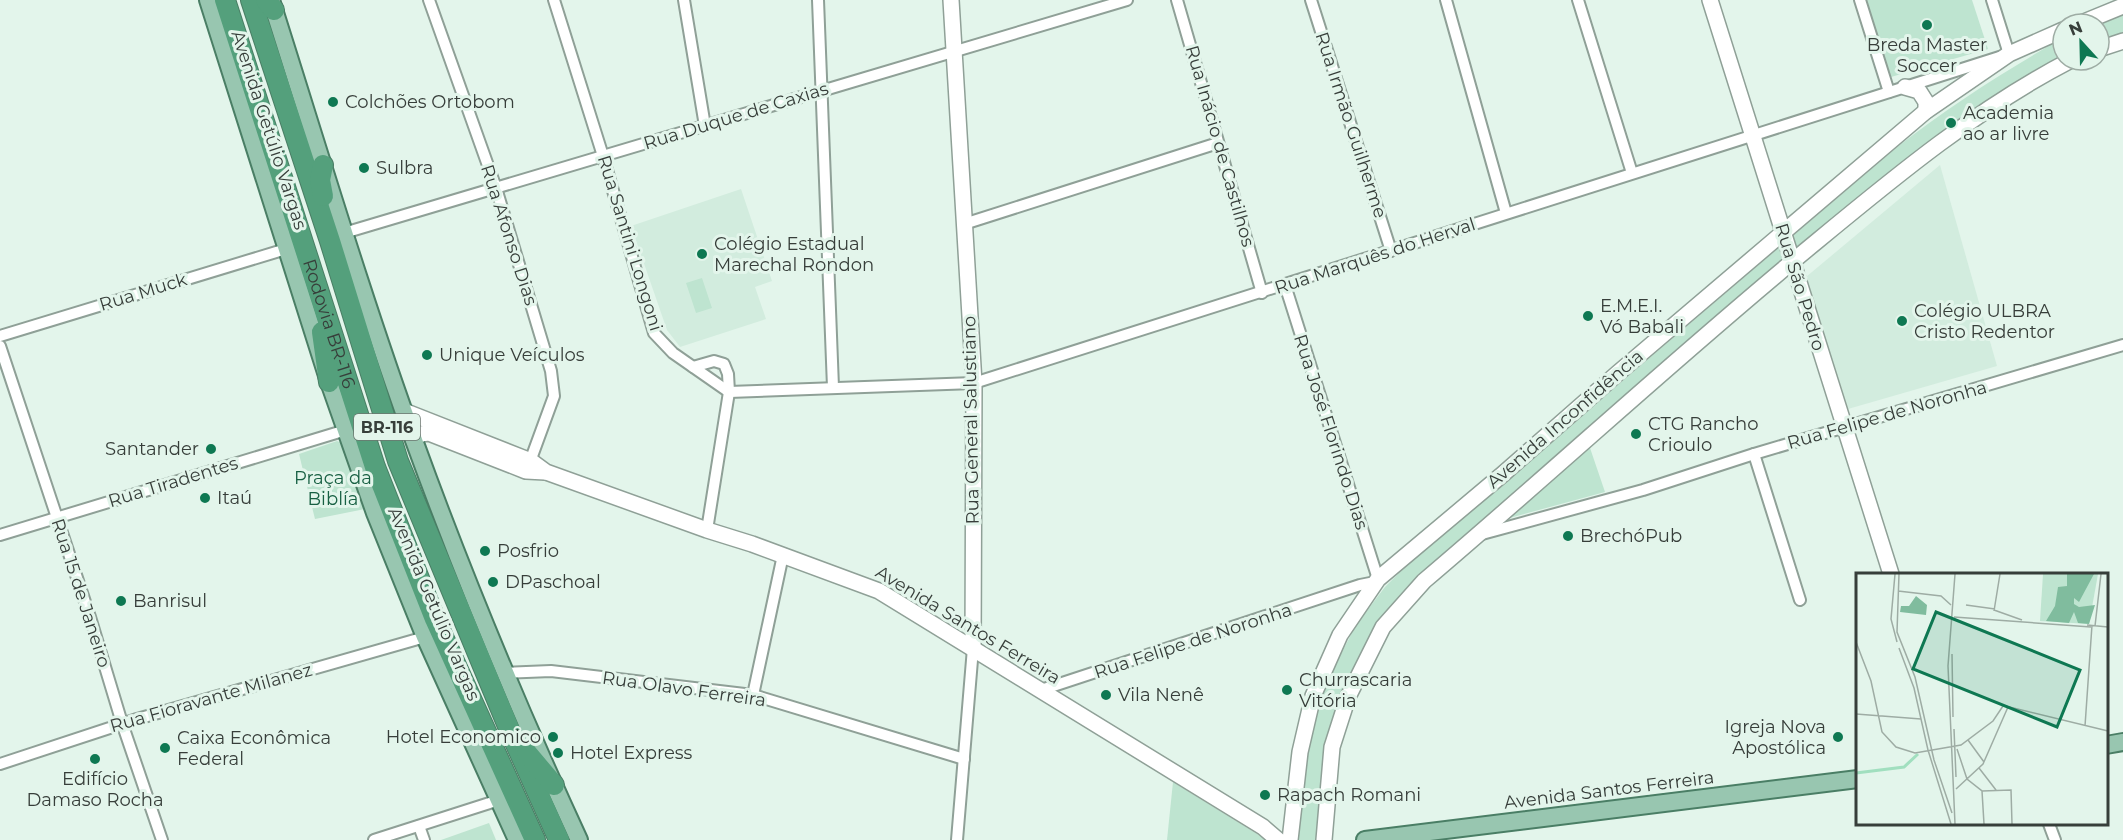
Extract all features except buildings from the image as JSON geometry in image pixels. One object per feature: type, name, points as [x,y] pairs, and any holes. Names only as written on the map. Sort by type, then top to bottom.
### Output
[{"type":"highway","name":"Rodovia BR-116","points":[[225,0],[375,467],[431,609],[535,840]]},
{"type":"highway","name":"Rodovia BR-116","points":[[251,0],[398,461],[510,732],[559,840]]},
{"type":"highway","name":"BR-116","points":[[323,165],[320,180],[321,191],[402,443],[402,454],[398,461]]},
{"type":"highway","name":"BR-116","points":[[312,273],[329,382]]},
{"type":"highway","points":[[510,732],[554,785]]},
{"type":"main road","name":"Avenida Getúlio Vargas","points":[[208,0],[329,382],[375,513],[425,637],[517,840]]},
{"type":"main road","points":[[270,3],[344,233],[447,531],[504,673],[579,840]]},
{"type":"main road","points":[[2108,745],[2123,742]]},
{"type":"main road","name":"Avenida Santos Ferreira","points":[[1365,840],[1856,778]]},
{"type":"street","name":"Rua Afonso Dias","points":[[429,0],[496,188],[551,371],[554,396],[528,466]]},
{"type":"street","name":"Rua Santini Longoni","points":[[554,0],[603,156],[654,333],[673,353],[729,392]]},
{"type":"street","points":[[684,0],[705,126]]},
{"type":"street","points":[[818,0],[833,387]]},
{"type":"street","name":"Rua General Salustiano","points":[[951,0],[974,383],[973,648],[957,840]]},
{"type":"street","name":"Rua Duque de Caxias","points":[[344,233],[1127,0]]},
{"type":"street","name":"Rua Inácio de Castilhos","points":[[1177,0],[1262,292]]},
{"type":"street","name":"Rua Irmão Guilherme","points":[[1311,0],[1391,251]]},
{"type":"street","points":[[1446,0],[1506,213]]},
{"type":"street","points":[[1578,0],[1632,173]]},
{"type":"street","name":"Rua São Pedro","points":[[1710,0],[1891,573]]},
{"type":"street","points":[[1860,0],[1889,92]]},
{"type":"street","points":[[1992,0],[2008,54]]},
{"type":"street","points":[[2107,12],[2123,5],[2122,0]]},
{"type":"street","name":"Avenida Inconfidência","points":[[1290,840],[1300,752],[1313,696],[1340,635],[1376,580],[1926,111],[2008,54],[2051,35]]},
{"type":"street","name":"Rua Marquês do Herval","points":[[729,392],[974,383],[2008,54]]},
{"type":"street","name":"Avenida Inconfidência","points":[[1324,840],[1332,747],[1348,697],[1383,627],[1424,581],[1792,261],[1871,196],[1964,125],[2051,72]]},
{"type":"street","points":[[1905,87],[1919,91],[1926,102],[1926,111]]},
{"type":"street","points":[[964,224],[1218,143]]},
{"type":"street","name":"Rua Muck","points":[[0,336],[286,249]]},
{"type":"street","name":"Rua José Florindo Dias","points":[[1285,285],[1376,580]]},
{"type":"street","name":"Rua Felipe de Noronha","points":[[1478,535],[1642,490],[1754,454],[2123,345]]},
{"type":"street","name":"Rua 15 de Janeiro","points":[[0,346],[162,840]]},
{"type":"street","points":[[693,367],[714,361],[724,364],[728,374],[729,392],[707,530]]},
{"type":"street","name":"Avenida Santos Ferreira","points":[[404,411],[528,466]]},
{"type":"street","name":"Rua Tiradentes","points":[[0,534],[346,430]]},
{"type":"street","name":"Avenida Santos Ferreira","points":[[414,441],[420,434],[429,433],[783,555],[879,591],[1263,827],[1278,840]]},
{"type":"street","points":[[1754,454],[1800,600]]},
{"type":"street","points":[[753,695],[783,555]]},
{"type":"street","name":"Rua Felipe de Noronha","points":[[1041,690],[1376,580]]},
{"type":"street","points":[[1344,591],[1350,594],[1358,606]]},
{"type":"street","name":"Rua Fioravante Milanez","points":[[0,764],[122,723],[425,637]]},
{"type":"street","name":"Rua Olavo Ferreira","points":[[504,673],[551,671],[753,695],[964,759]]},
{"type":"street","points":[[374,840],[499,800]]},
{"type":"street","points":[[2049,825],[2055,840]]},
{"type":"street","points":[[419,826],[424,840]]},
{"type":"shaded area","name":"Colégio ULBRA Cristo Redentor","points":[[1940,165],[1997,366],[1848,409],[1806,277]]},
{"type":"shaded area","name":"Colégio Estadual Marechal Rondon","points":[[741,189],[772,281],[755,287],[766,319],[680,347],[667,330],[631,226]]},
{"type":"green space","name":"Breda Master Soccer","points":[[1866,0],[1972,0],[1988,49],[1891,77]]},
{"type":"green space","points":[[2123,13],[2123,34],[2111,38],[2111,18]]},
{"type":"green space","points":[[2051,45],[2051,66],[1961,122],[1423,575],[1343,696],[1317,840],[1296,840],[1310,738],[1328,679],[1356,625],[1385,587],[1410,562],[1897,147],[1937,117]]},
{"type":"green space","points":[[702,278],[712,308],[696,313],[686,283]]},
{"type":"green space","name":"Praça da Biblía","points":[[337,441],[344,444],[365,509],[315,519],[299,454]]},
{"type":"green space","points":[[1589,445],[1605,492],[1502,520]]},
{"type":"green space","points":[[1173,782],[1267,840],[1167,840]]},
{"type":"green space","points":[[489,823],[496,840],[441,840]]},
{"type":"place","name":"Breda Master Soccer","points":[[1927,25]]},
{"type":"place","name":"Colchões Ortobom","points":[[333,102]]},
{"type":"place","name":"Academia ao ar livre","points":[[1951,123]]},
{"type":"place","name":"Sulbra","points":[[364,168]]},
{"type":"place","name":"Colégio Estadual Marechal Rondon","points":[[702,254]]},
{"type":"place","name":"E.M.E.I. Vó Babali","points":[[1588,316]]},
{"type":"place","name":"Colégio ULBRA Cristo Redentor","points":[[1902,321]]},
{"type":"place","name":"Unique Veículos","points":[[427,355]]},
{"type":"place","name":"CTG Rancho Crioulo","points":[[1636,434]]},
{"type":"place","name":"Santander","points":[[211,449]]},
{"type":"place","name":"Itaú","points":[[205,498]]},
{"type":"place","name":"BrechóPub","points":[[1568,536]]},
{"type":"place","name":"Posfrio","points":[[485,551]]},
{"type":"place","name":"DPaschoal","points":[[493,582]]},
{"type":"place","name":"Banrisul","points":[[121,601]]},
{"type":"place","name":"Churrascaria Vitória","points":[[1287,690]]},
{"type":"place","name":"Vila Nenê","points":[[1106,695]]},
{"type":"place","name":"Hotel Economico","points":[[553,737]]},
{"type":"place","name":"Igreja Nova Apostólica","points":[[1838,737]]},
{"type":"place","name":"Caixa Econômica Federal","points":[[165,748]]},
{"type":"place","name":"Hotel Express","points":[[558,753]]},
{"type":"place","name":"Edifício Damaso Rocha","points":[[95,759]]},
{"type":"place","name":"Rapach Romani","points":[[1265,795]]}]
